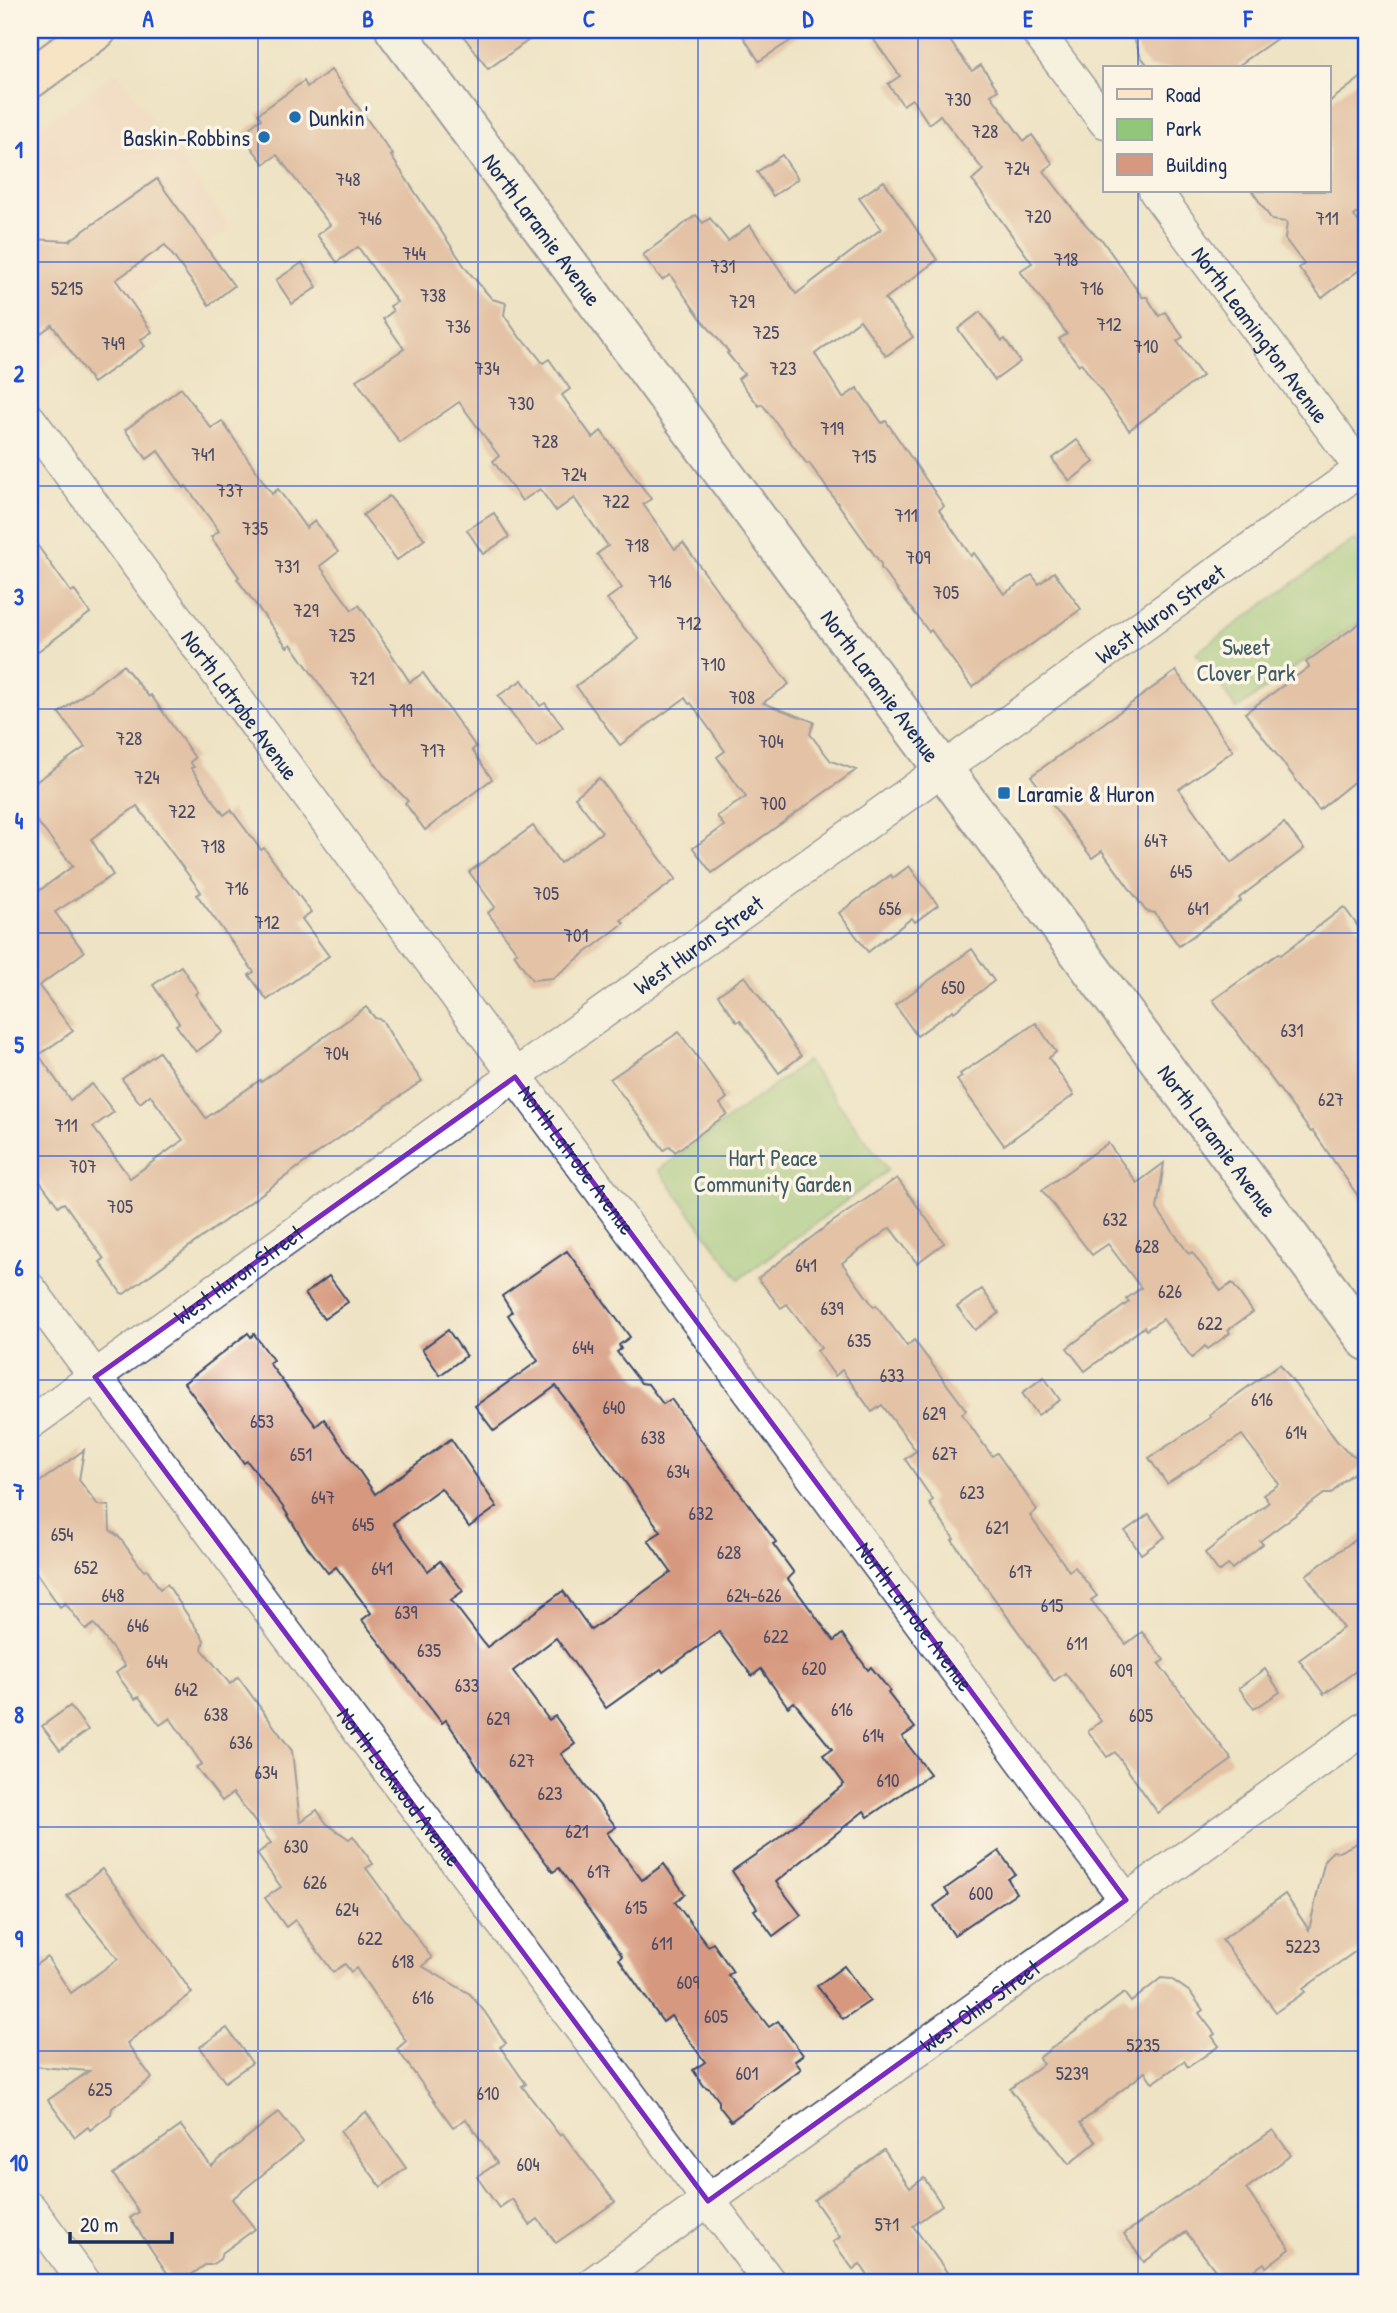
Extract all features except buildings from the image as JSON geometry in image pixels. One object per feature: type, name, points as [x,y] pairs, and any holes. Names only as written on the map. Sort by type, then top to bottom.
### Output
[{"type":"main road","points":[[30,79],[97,30]]},
{"type":"street","name":"North Laramie Avenue","points":[[395,30],[1367,1341]]},
{"type":"street","points":[[1036,30],[1103,119]]},
{"type":"street","name":"North Leamington Avenue","points":[[1156,192],[1365,470]]},
{"type":"street","name":"North Latrobe Avenue","points":[[30,420],[1126,1900]]},
{"type":"street","name":"West Huron Street","points":[[30,1423],[1365,470]]},
{"type":"street","name":"North Lockwood Avenue","points":[[30,1289],[769,2283]]},
{"type":"street","name":"West Ohio Street","points":[[593,2283],[1367,1727]]},
{"type":"street","points":[[30,2208],[85,2283]]},
{"type":"highlighted area","points":[[515,1077],[1126,1900],[708,2201],[95,1377]]},
{"type":"shaded area","points":[[117,72],[230,228],[30,374],[30,135]]},
{"type":"green space","name":"Sweet Clover Park","points":[[1355,539],[1367,557],[1367,616],[1237,709],[1196,653]]},
{"type":"green space","name":"Hart Peace Community Garden","points":[[807,1061],[888,1170],[739,1279],[659,1170]]},
{"type":"place","name":"Dunkin'","points":[[295,117]]},
{"type":"place","name":"Baskin-Robbins","points":[[264,137]]},
{"type":"place","name":"Laramie & Huron","points":[[1004,793]]}]
